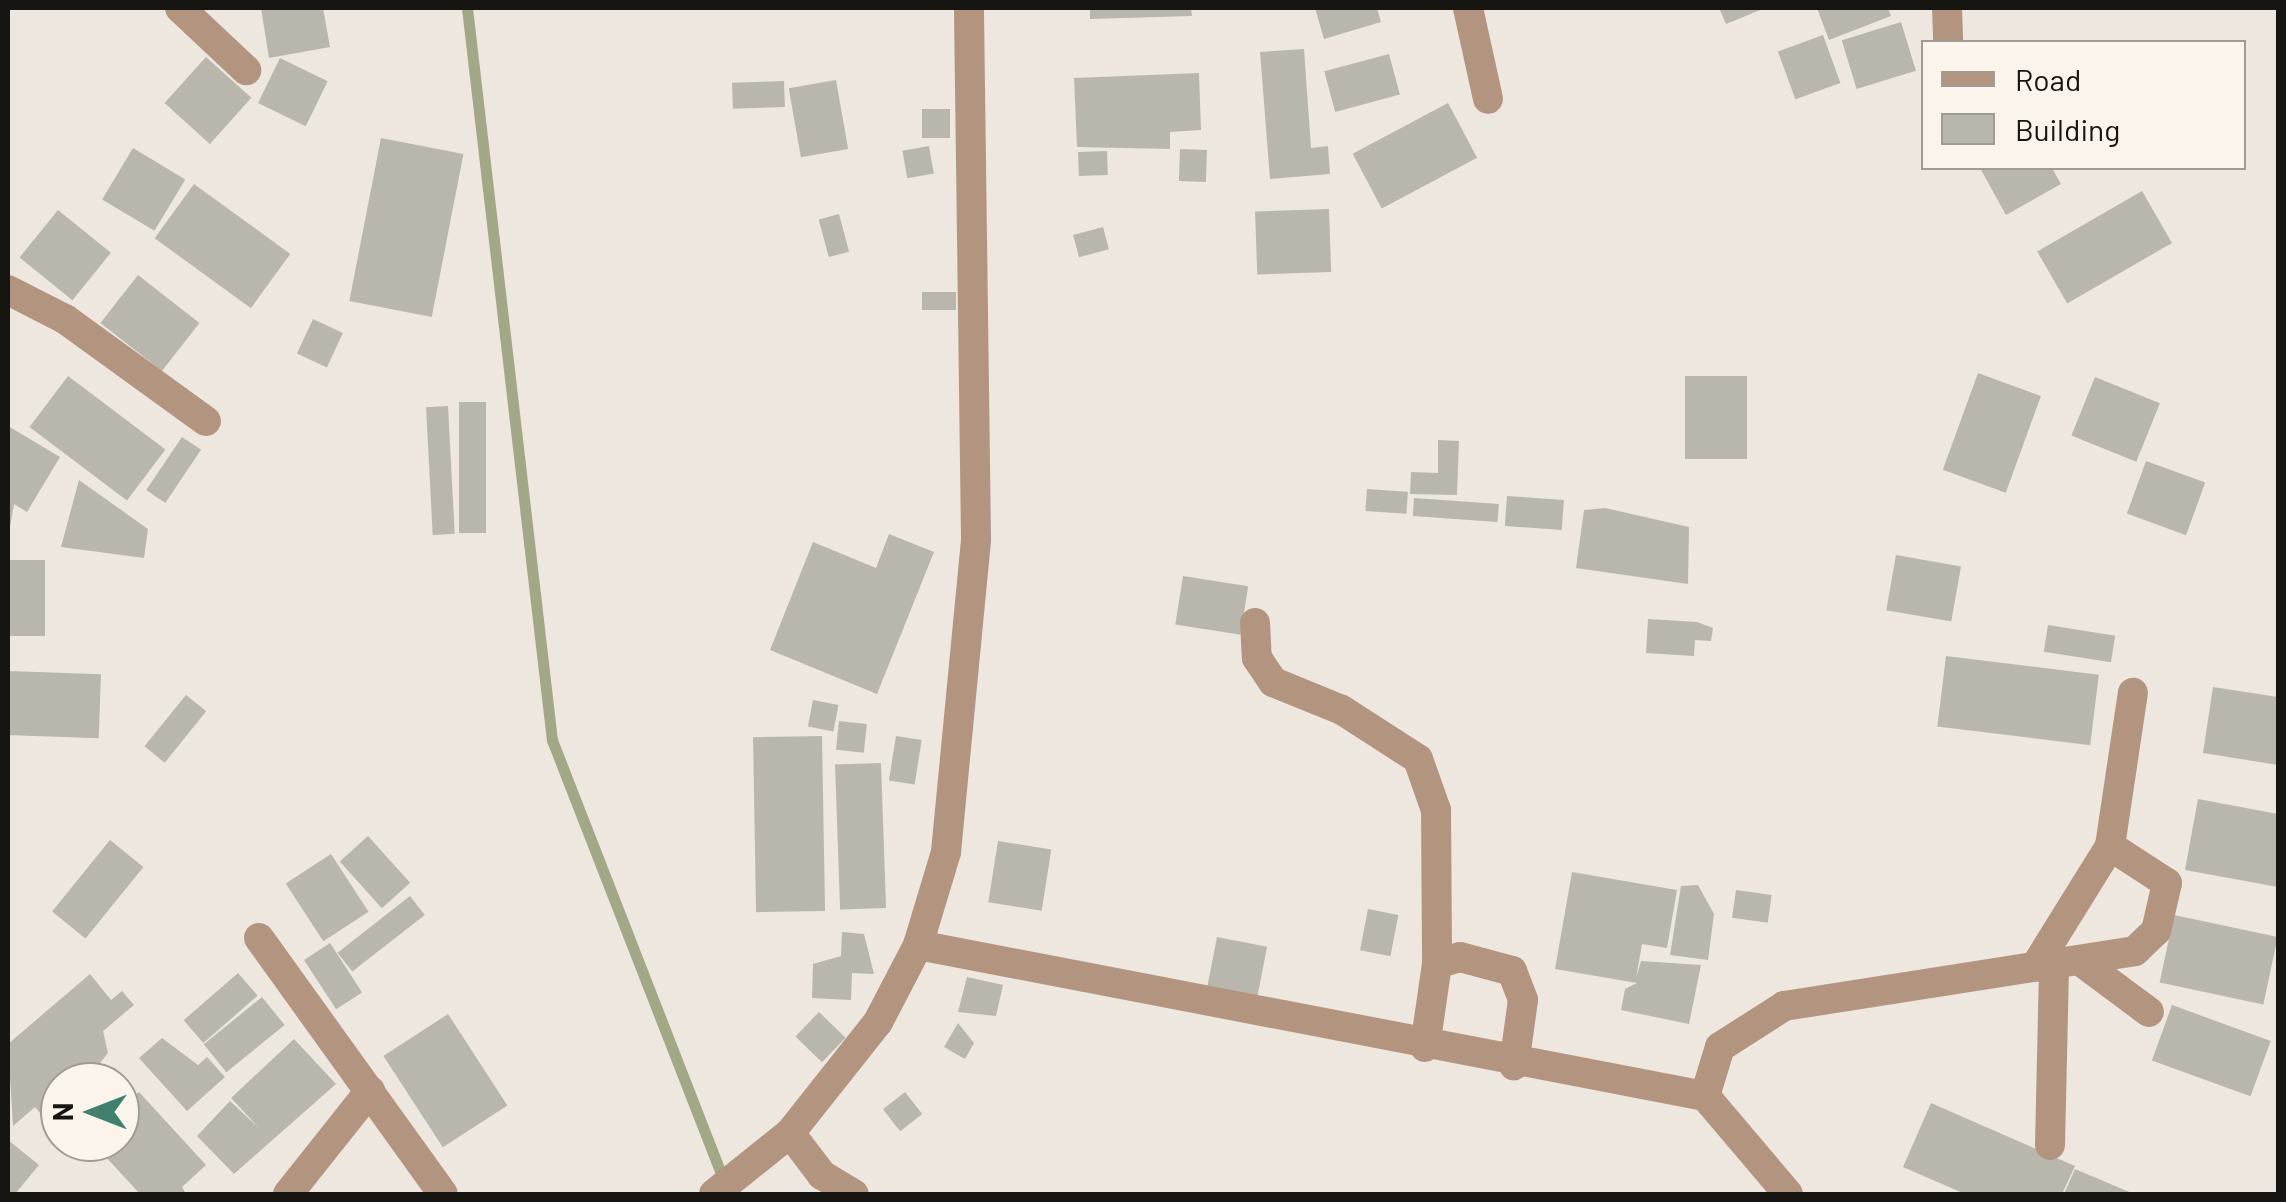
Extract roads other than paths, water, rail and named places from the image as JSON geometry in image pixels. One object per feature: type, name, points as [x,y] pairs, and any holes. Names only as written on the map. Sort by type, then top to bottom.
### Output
[{"type":"street","points":[[180,8],[246,70]]},
{"type":"street","points":[[714,1194],[790,1134],[878,1022],[918,945],[946,852],[976,539],[969,8]]},
{"type":"street","points":[[1468,8],[1488,99]]},
{"type":"street","points":[[1947,8],[1948,40]]},
{"type":"street","points":[[8,290],[65,319],[206,421]]},
{"type":"street","points":[[1255,623],[1257,658],[1273,682],[1342,710],[1418,759],[1436,810],[1437,964],[1425,1046]]},
{"type":"street","points":[[2050,1144],[2056,964],[2110,846],[2133,692]]},
{"type":"street","points":[[1705,1096],[1720,1046],[1784,1006],[2134,951],[2156,931],[2167,883],[2110,846]]},
{"type":"street","points":[[259,938],[443,1194]]},
{"type":"street","points":[[918,945],[1514,1066],[1705,1096],[1788,1194]]},
{"type":"street","points":[[1437,964],[1460,957],[1512,971],[1523,1000],[1514,1066]]},
{"type":"street","points":[[2056,964],[2149,1012]]},
{"type":"street","points":[[288,1194],[370,1092]]},
{"type":"street","points":[[790,1134],[822,1175],[854,1194]]},
{"type":"waterway","points":[[467,8],[552,740],[724,1181]]}]
